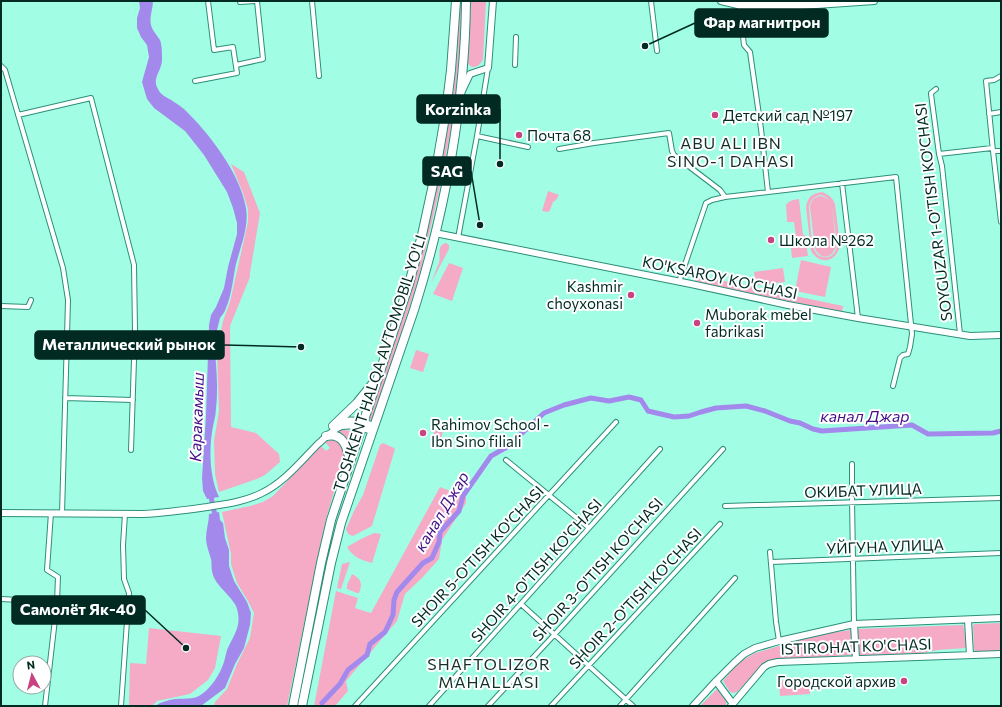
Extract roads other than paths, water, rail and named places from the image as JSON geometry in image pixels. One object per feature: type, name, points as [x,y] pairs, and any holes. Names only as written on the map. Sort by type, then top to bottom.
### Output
[{"type":"highway","name":"TOSHKENT HALQA AVTOMOBIL YO'LI","points":[[293,706],[331,520],[409,284],[422,235],[441,142],[449,88],[456,1]]},
{"type":"highway","name":"TOSHKENT HALQA AVTOMOBIL YO'LI","points":[[302,706],[331,564],[342,523],[418,297],[435,234],[452,150],[461,94],[466,1]]},
{"type":"highway","points":[[333,426],[357,403],[379,375]]},
{"type":"highway","points":[[326,436],[335,436],[342,441],[347,449],[350,460]]},
{"type":"highway","points":[[331,520],[342,523]]},
{"type":"main road","points":[[461,94],[470,74],[488,68],[493,1]]},
{"type":"main road","points":[[721,1],[738,3],[754,8],[773,8],[814,3],[874,1]]},
{"type":"main road","points":[[814,3],[820,1]]},
{"type":"main road","points":[[463,64],[470,74]]},
{"type":"main road","name":"KO'KSAROY KO'CHASI","points":[[435,234],[858,318],[970,336],[1001,335]]},
{"type":"main road","points":[[226,502],[249,495],[272,484],[333,426],[344,421],[356,420],[362,425]]},
{"type":"main road","points":[[1,513],[124,514],[194,507],[251,497],[274,486],[326,436],[342,426],[362,425],[373,428]]},
{"type":"main road","name":"ISTIROHAT KO'CHASI","points":[[693,706],[744,654],[755,648],[780,640],[854,624],[1001,618]]},
{"type":"main road","points":[[968,620],[970,655]]},
{"type":"main road","points":[[854,624],[856,659]]},
{"type":"main road","name":"ISTIROHAT KO'CHASI","points":[[733,705],[760,671],[772,663],[1001,654]]},
{"type":"main road","points":[[716,681],[733,705]]},
{"type":"street","points":[[196,81],[237,73],[233,47],[214,50],[208,1]]},
{"type":"street","points":[[236,65],[263,59],[256,1],[240,2]]},
{"type":"street","points":[[312,1],[319,76]]},
{"type":"street","points":[[651,1],[658,51]]},
{"type":"street","points":[[738,3],[744,45],[750,52],[768,192]]},
{"type":"street","points":[[515,66],[516,37]]},
{"type":"street","points":[[1,66],[5,70],[63,268],[68,300],[62,514]]},
{"type":"street","points":[[458,238],[488,68]]},
{"type":"street","points":[[1001,76],[994,80],[986,81],[992,150],[1000,197],[1001,222]]},
{"type":"street","name":"SOYGUZAR 1-O'TISH KO'CHASI","points":[[936,89],[931,92],[931,94],[942,166],[960,334]]},
{"type":"street","points":[[18,115],[91,98],[134,265],[135,330],[131,450]]},
{"type":"street","points":[[989,114],[1001,112]]},
{"type":"street","points":[[559,149],[669,133],[674,155],[720,190],[725,197]]},
{"type":"street","points":[[477,136],[528,147]]},
{"type":"street","points":[[939,154],[992,150],[1001,151]]},
{"type":"street","points":[[679,282],[706,203],[712,200],[725,197],[896,177],[912,334],[908,354],[903,355],[900,358],[893,386]]},
{"type":"street","points":[[842,183],[858,318]]},
{"type":"street","points":[[1,306],[28,307],[31,300]]},
{"type":"street","points":[[65,398],[133,400]]},
{"type":"street","name":"SHOIR 5-O'TISH KO'CHASI","points":[[355,706],[616,422]]},
{"type":"street","name":"SHOIR 4-O'TISH KO'CHASI","points":[[429,706],[660,449]]},
{"type":"street","name":"SHOIR 3-O'TISH KO'CHASI","points":[[488,706],[723,449]]},
{"type":"street","points":[[506,460],[589,528]]},
{"type":"street","points":[[852,464],[852,491]]},
{"type":"street","name":"ОКИБАТ УЛИЦА","points":[[726,506],[852,500],[1001,498]]},
{"type":"street","points":[[852,500],[854,624]]},
{"type":"street","points":[[45,706],[57,602],[58,577],[47,570],[51,514]]},
{"type":"street","points":[[121,706],[129,593],[124,579],[124,514]]},
{"type":"street","name":"SHOIR 2-O'TISH KO'CHASI","points":[[551,706],[720,524]]},
{"type":"street","points":[[770,552],[776,622],[780,640]]},
{"type":"street","name":"УЙГУНА УЛИЦА","points":[[771,562],[1001,554]]},
{"type":"street","points":[[620,706],[735,578]]},
{"type":"street","points":[[1,599],[57,602]]},
{"type":"street","points":[[521,604],[633,706]]},
{"type":"street","points":[[55,614],[127,621]]},
{"type":"waterway","name":"канал Джар","points":[[322,703],[340,684],[348,670],[367,655],[370,644],[385,632],[393,615],[394,600],[397,592],[423,563],[432,558],[439,542],[440,532],[459,511],[463,496],[491,456],[507,447],[544,413],[564,405],[591,398],[609,401],[629,397],[641,400],[648,411],[674,417],[689,416],[716,408],[746,406],[822,431],[912,425],[928,434],[993,433],[1001,431]]},
{"type":"waterway","name":"Каракамыш","points":[[210,492],[216,520]]},
{"type":"place","name":"Фар магнитрон","points":[[645,46]]},
{"type":"place","name":"Детский сад №197","points":[[715,115]]},
{"type":"place","name":"Почта 68","points":[[519,135]]},
{"type":"place","name":"Korzinka","points":[[500,164]]},
{"type":"place","name":"SAG","points":[[480,225]]},
{"type":"place","name":"Школа №262","points":[[771,240]]},
{"type":"place","name":"Kashmir choyxonasi","points":[[631,295]]},
{"type":"place","name":"Muborak mebel fabrikasi","points":[[697,323]]},
{"type":"place","name":"Металлический рынок","points":[[301,347]]},
{"type":"place","name":"Rahimov School - Ibn Sino filiali","points":[[423,433]]},
{"type":"place","name":"Самолёт Як-40","points":[[186,648]]},
{"type":"place","name":"Городской архив","points":[[904,681]]},
{"type":"district","name":"ABU ALI IBN SINO-1 DAHASI","points":[[731,151]]},
{"type":"district","name":"SHAFTOLIZOR MAHALLASI","points":[[489,672]]}]
